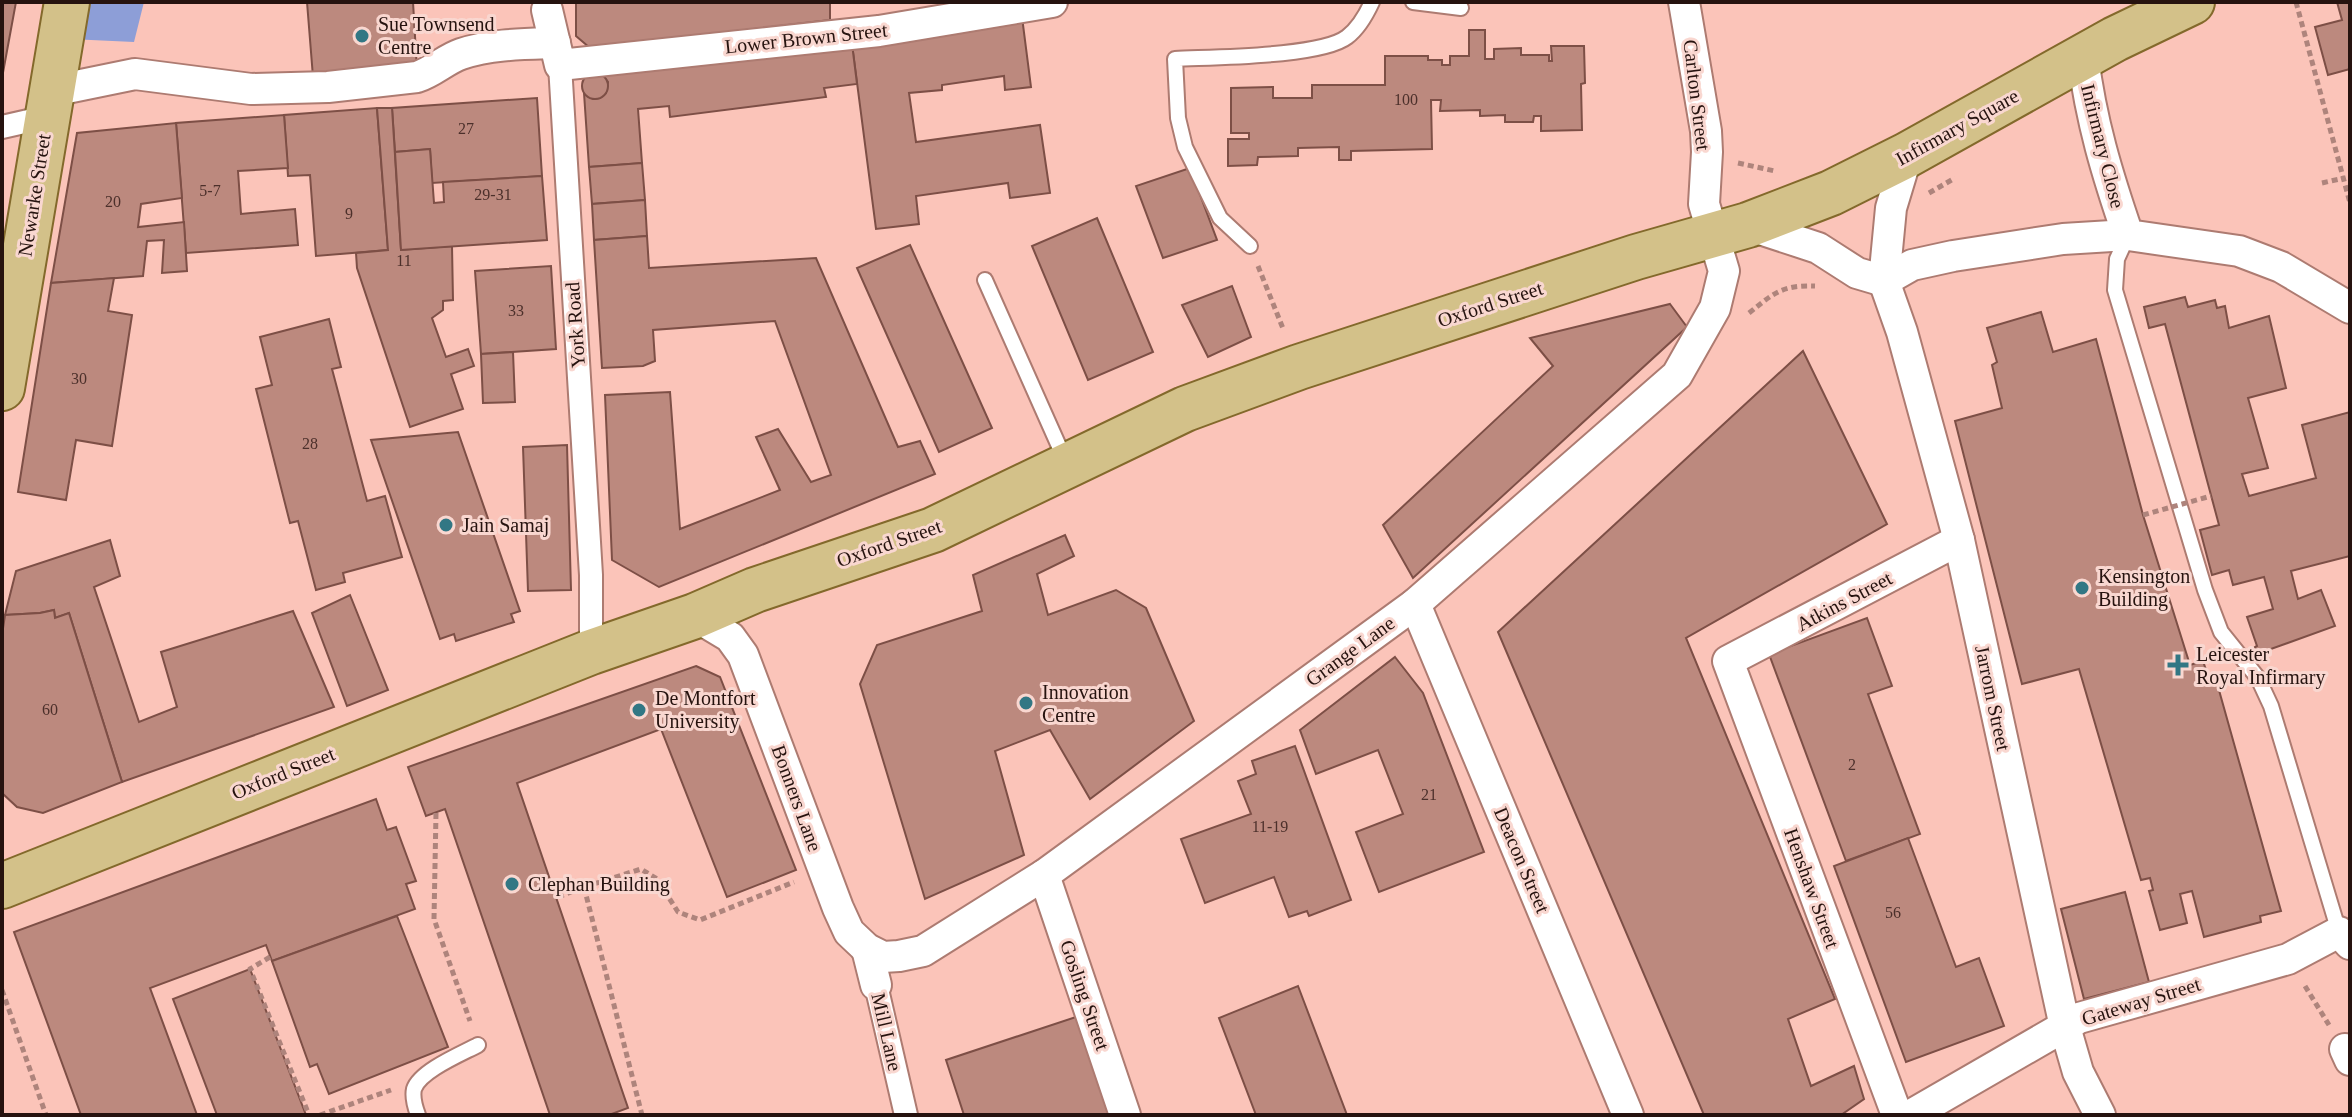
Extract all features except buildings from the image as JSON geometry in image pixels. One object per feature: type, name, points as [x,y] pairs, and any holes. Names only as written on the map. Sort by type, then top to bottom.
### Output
[{"type":"main road","name":"Newarke Street","points":[[2,388],[67,2]]},
{"type":"main road","name":"Infirmary Square","points":[[1731,230],[1831,193],[2192,2]]},
{"type":"main road","name":"Oxford Street","points":[[2,886],[591,652],[695,616],[755,590],[933,530],[1185,409],[1299,367],[1636,257],[1731,230]]},
{"type":"main road","name":"Oxford Street","points":[[2,852],[65,859]]},
{"type":"street","name":"Lower Brown Street","points":[[49,104],[135,74],[251,89],[328,87],[417,77],[459,54],[513,45],[557,54],[878,16],[1052,2]]},
{"type":"street","name":"Carlton Street","points":[[1684,2],[1706,131],[1704,204],[1731,230]]},
{"type":"street","name":"York Road","points":[[547,5],[557,54],[591,575],[591,652]]},
{"type":"street","name":"Infirmary Close","points":[[2083,57],[2093,119],[2106,171],[2128,235],[2239,251],[2281,267],[2350,308]]},
{"type":"street","points":[[2,127],[49,104]]},
{"type":"street","name":"Jarrom Street","points":[[1907,155],[1891,208],[1884,281],[1902,332],[1959,540],[2065,1027],[2078,1072],[2100,1115]]},
{"type":"street","points":[[1731,230],[1818,248],[1857,273],[1884,281],[1912,265],[1966,253],[2063,239],[2128,235]]},
{"type":"street","name":"Grange Lane","points":[[867,949],[883,957],[923,951],[1044,875],[1415,604],[1677,375],[1715,308],[1722,287],[1731,230]]},
{"type":"street","name":"Atkins Street","points":[[1728,661],[1959,540]]},
{"type":"street","name":"Deacon Street","points":[[1415,604],[1628,1115]]},
{"type":"street","name":"Bonners Lane","points":[[695,616],[730,637],[743,655],[849,932],[867,949]]},
{"type":"street","name":"Henshaw Street","points":[[1728,661],[1897,1115]]},
{"type":"street","name":"Gosling Street","points":[[1044,875],[1125,1115]]},
{"type":"street","name":"Gateway Street","points":[[1911,1115],[2079,1018],[2288,959],[2344,938]]},
{"type":"street","name":"Mill Lane","points":[[867,949],[906,1115]]},
{"type":"lane","points":[[1250,246],[1220,218],[1185,147],[1178,118],[1175,59],[1328,47],[1347,38],[1362,22],[1372,2]]},
{"type":"lane","points":[[1413,2],[1461,8]]},
{"type":"lane","points":[[2128,235],[2117,259],[2115,290],[2201,575],[2221,632],[2258,678],[2271,706],[2344,938]]},
{"type":"lane","points":[[985,280],[1067,464]]},
{"type":"lane","points":[[418,1115],[414,1103],[415,1088],[425,1075],[478,1045]]},
{"type":"path","points":[[2296,2],[2350,203]]},
{"type":"path","points":[[1707,152],[1737,163],[1779,172]]},
{"type":"path","points":[[2322,183],[2344,178]]},
{"type":"path","points":[[1250,246],[1299,367]]},
{"type":"path","points":[[2143,515],[2211,496]]},
{"type":"path","points":[[436,813],[434,919],[478,1045]]},
{"type":"path","points":[[558,897],[641,869],[657,879],[678,912],[700,920],[823,869]]},
{"type":"path","points":[[584,887],[642,1115]]},
{"type":"path","points":[[270,957],[250,969],[309,1115]]},
{"type":"path","points":[[2288,959],[2347,1055]]},
{"type":"path","points":[[2,992],[46,1115]]},
{"type":"path","points":[[320,1115],[402,1086],[415,1088]]},
{"type":"shaded area","points":[[55,2],[144,2],[134,42],[48,38]]},
{"type":"place","name":"Sue Townsend Centre","points":[[362,36]]},
{"type":"place","name":"Jain Samaj","points":[[446,525]]},
{"type":"place","name":"Kensington Building","points":[[2082,588]]},
{"type":"place","name":"Leicester Royal Infirmary","points":[[2178,665]]},
{"type":"place","name":"Innovation Centre","points":[[1026,703]]},
{"type":"place","name":"De Montfort University","points":[[639,710]]},
{"type":"place","name":"Clephan Building","points":[[512,884]]}]
